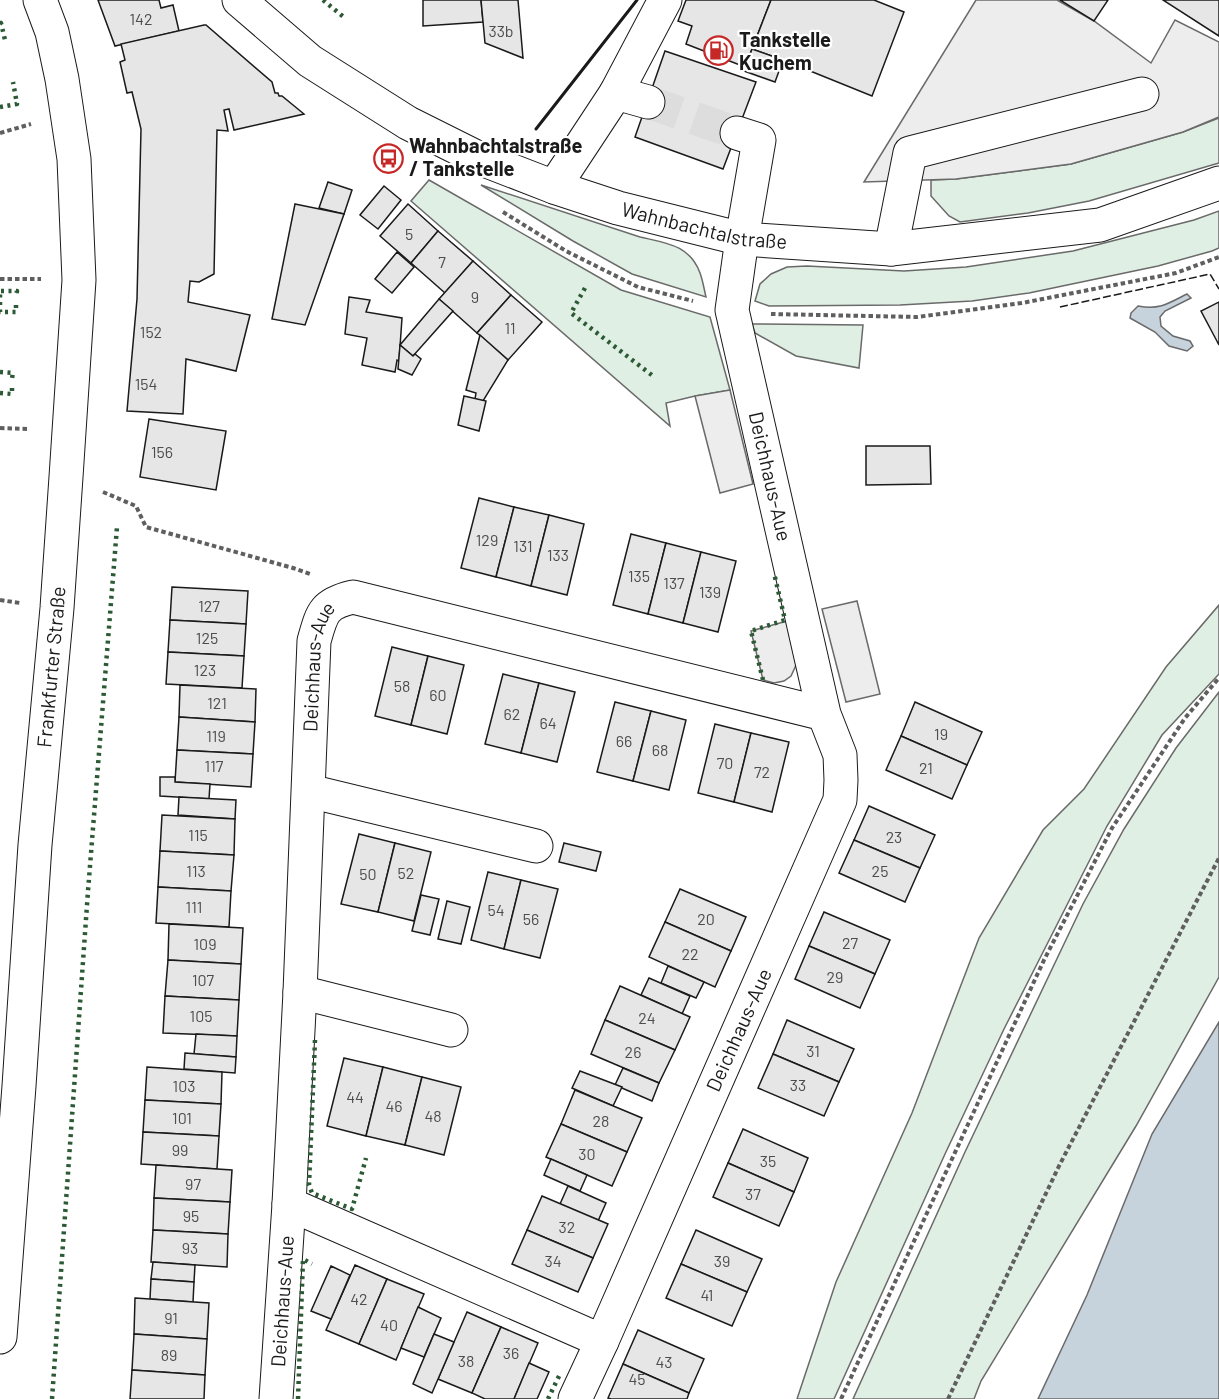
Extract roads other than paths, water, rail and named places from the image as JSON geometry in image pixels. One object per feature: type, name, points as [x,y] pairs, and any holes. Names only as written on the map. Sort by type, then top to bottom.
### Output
[{"type":"street","name":"Frankfurter Straße","points":[[0,1337],[35,845],[57,608],[79,280],[74,159],[62,79],[52,32],[40,0]]},
{"type":"street","name":"Wahnbachtalstraße","points":[[239,0],[310,61],[408,123],[474,156],[554,187],[618,208],[742,239],[891,249],[1100,225],[1219,183]]},
{"type":"street","points":[[554,187],[616,93],[665,0]]},
{"type":"street","points":[[616,93],[648,102]]},
{"type":"street","points":[[891,249],[910,153],[1142,94]]},
{"type":"street","name":"Deichhaus-Aue","points":[[575,1399],[840,800],[840,755],[824,714],[732,310],[759,140],[737,133]]},
{"type":"street","name":"Deichhaus-Aue","points":[[276,1399],[300,993],[314,641],[319,622],[327,607],[339,600],[354,597],[824,714]]},
{"type":"street","points":[[309,791],[536,846]]},
{"type":"street","points":[[300,993],[452,1030]]},
{"type":"street","name":"Deichhaus-Aue","points":[[289,1204],[602,1341]]},
{"type":"tunnel","points":[[648,102],[737,133]]},
{"type":"place","name":"Tankstelle Kuchem","points":[[718,51]]},
{"type":"place","name":"Wahnbachtalstraße / Tankstelle","points":[[388,158]]}]
